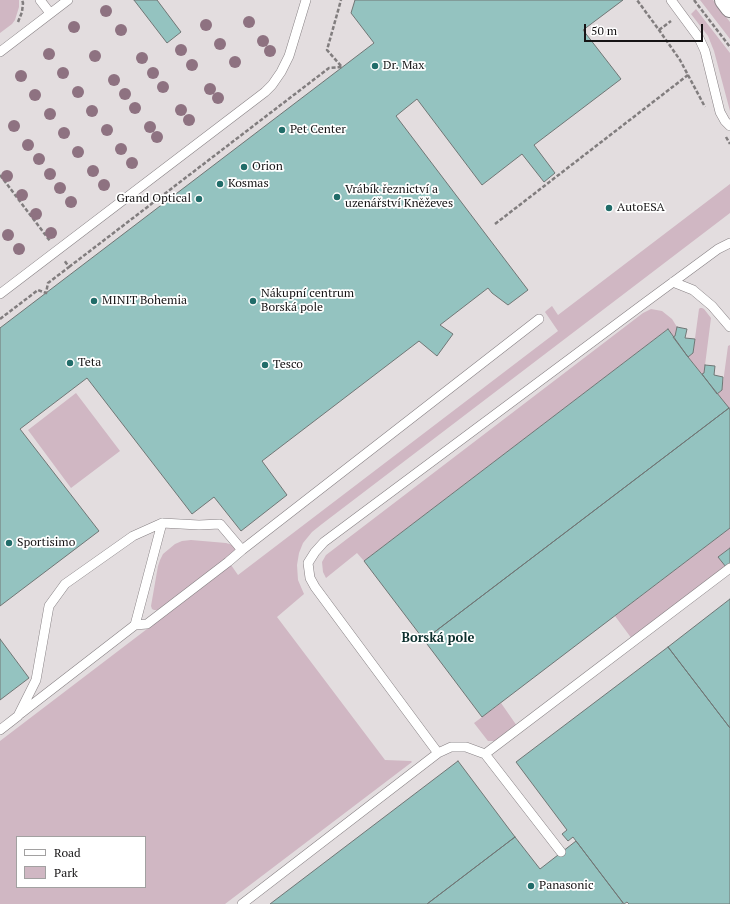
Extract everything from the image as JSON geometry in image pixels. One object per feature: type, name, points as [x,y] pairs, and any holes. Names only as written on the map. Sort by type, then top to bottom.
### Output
[{"type":"street","points":[[724,0],[730,8]]},
{"type":"lane","points":[[40,0],[50,14]]},
{"type":"lane","points":[[0,52],[68,0]]},
{"type":"lane","points":[[0,294],[265,92],[276,80],[288,60],[306,0]]},
{"type":"lane","points":[[671,0],[699,38],[705,51],[720,112],[730,126]]},
{"type":"lane","points":[[438,753],[315,587],[310,578],[308,563],[324,542],[673,282],[730,242]]},
{"type":"lane","points":[[673,282],[693,290],[712,306],[730,327]]},
{"type":"lane","points":[[0,730],[134,625],[147,624],[222,567],[539,319]]},
{"type":"lane","points":[[18,716],[36,680],[49,606],[65,584],[133,536],[162,523],[220,524],[242,550]]},
{"type":"lane","points":[[134,625],[162,523]]},
{"type":"lane","points":[[486,754],[730,568]]},
{"type":"lane","points":[[242,904],[438,753],[451,747],[466,747],[486,754],[561,852]]},
{"type":"path","points":[[16,24],[22,12],[22,0]]},
{"type":"path","points":[[69,267],[329,68],[342,67],[327,50],[341,0]]},
{"type":"path","points":[[495,224],[688,75],[664,36],[636,0]]},
{"type":"path","points":[[694,0],[730,47]]},
{"type":"green space","points":[[0,0],[19,0],[19,7],[15,20],[0,33]]},
{"type":"green space","points":[[700,0],[713,0],[730,22],[730,39]]},
{"type":"green space","points":[[696,9],[730,53],[730,111],[714,51],[708,36],[691,14]]},
{"type":"green space","points":[[730,184],[730,213],[322,524],[312,532],[303,543],[299,553],[297,565],[298,580],[304,594],[277,617],[385,760],[412,762],[225,904],[0,904],[0,741],[231,565],[238,575],[558,331],[545,312],[552,306],[558,315]]},
{"type":"green space","points":[[700,308],[704,309],[711,318],[704,373],[702,374],[688,357],[693,353]]},
{"type":"green space","points":[[651,309],[662,311],[672,319],[677,327],[675,336],[673,337],[668,329],[364,561],[357,553],[326,578],[323,572],[322,562],[326,555],[643,313]]},
{"type":"green space","points":[[730,345],[730,410],[717,394],[722,390],[728,346]]},
{"type":"green space","points":[[76,393],[120,451],[71,488],[28,430]]},
{"type":"green space","points":[[730,528],[730,548],[718,557],[726,567],[632,639],[615,616]]},
{"type":"green space","points":[[191,540],[226,543],[233,545],[236,550],[159,610],[152,609],[151,606],[158,566],[163,554],[175,544],[182,541]]},
{"type":"green space","points":[[501,703],[517,726],[495,741],[488,741],[474,723]]},
{"type":"building","points":[[134,0],[157,0],[181,32],[167,43]]},
{"type":"building","name":"Nákupní centrum Borská pole","points":[[355,0],[623,0],[583,30],[621,79],[534,145],[555,173],[544,182],[522,154],[482,185],[417,99],[396,116],[528,290],[508,305],[492,293],[488,288],[440,325],[453,334],[437,356],[419,341],[262,461],[287,495],[241,531],[214,497],[192,514],[87,378],[20,429],[99,531],[0,606],[0,328],[374,43],[351,13]]},
{"type":"building","points":[[677,327],[687,329],[685,338],[695,339],[693,353],[688,357],[673,337],[675,336]]},
{"type":"building","points":[[668,329],[688,357],[729,408],[424,640],[364,561]]},
{"type":"building","points":[[705,365],[715,366],[714,375],[723,377],[722,390],[717,394],[702,374],[704,373]]},
{"type":"building","points":[[729,408],[730,528],[482,717],[424,640]]},
{"type":"building","points":[[730,548],[730,564],[726,567],[718,557]]},
{"type":"building","points":[[730,599],[730,728],[668,647]]},
{"type":"building","points":[[0,639],[29,678],[0,700]]},
{"type":"building","points":[[668,647],[730,728],[730,904],[629,904],[627,902],[624,904],[573,837],[568,841],[562,834],[567,830],[516,762]]},
{"type":"building","points":[[458,761],[515,837],[427,904],[270,904]]},
{"type":"building","name":"Panasonic","points":[[515,837],[540,869],[576,841],[623,903],[427,904]]},
{"type":"place","name":"Dr. Max","points":[[375,66]]},
{"type":"place","name":"Pet Center","points":[[282,130]]},
{"type":"place","name":"Orion","points":[[244,167]]},
{"type":"place","name":"Kosmas","points":[[220,184]]},
{"type":"place","name":"Vrábík řeznictví a uzenářství Kněževes","points":[[337,197]]},
{"type":"place","name":"Grand Optical","points":[[199,199]]},
{"type":"place","name":"AutoESA","points":[[609,208]]},
{"type":"place","name":"MINIT Bohemia","points":[[94,301]]},
{"type":"place","name":"Nákupní centrum Borská pole","points":[[253,301]]},
{"type":"place","name":"Teta","points":[[70,363]]},
{"type":"place","name":"Tesco","points":[[265,365]]},
{"type":"place","name":"Sportisimo","points":[[9,543]]},
{"type":"place","name":"Panasonic","points":[[531,886]]},
{"type":"district","name":"Borská pole","points":[[438,638]]}]
